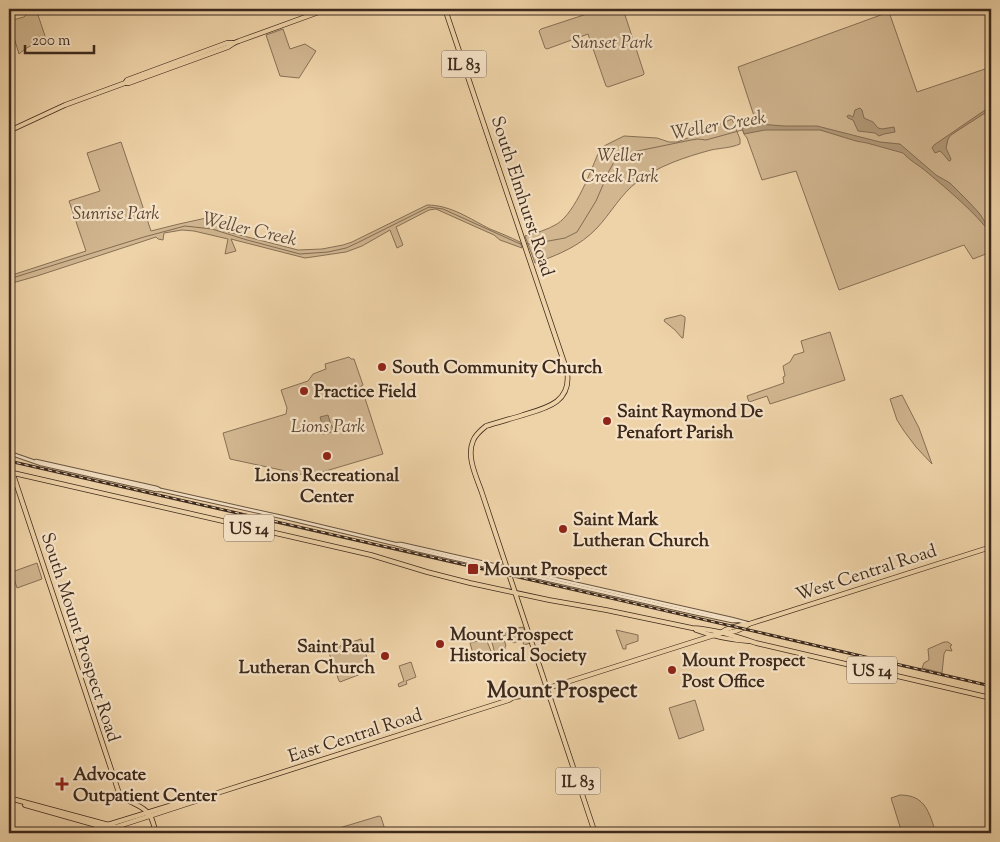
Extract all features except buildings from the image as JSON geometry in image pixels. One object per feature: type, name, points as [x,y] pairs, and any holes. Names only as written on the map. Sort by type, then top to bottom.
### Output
[{"type":"main road","points":[[9,132],[65,105],[228,47],[234,43],[326,9]]},
{"type":"main road","points":[[318,12],[334,9]]},
{"type":"main road","name":"South Elmhurst Road","points":[[445,9],[567,371],[568,379],[565,392],[551,406],[486,426],[473,440],[471,458],[508,569]]},
{"type":"main road","name":"South Mount Prospect Road","points":[[9,462],[10,472],[119,793],[122,797],[149,814]]},
{"type":"main road","name":"US 14","points":[[10,472],[365,554],[431,573],[568,604],[722,633],[734,631],[752,642]]},
{"type":"main road","name":"West Central Road","points":[[547,688],[722,633],[725,630],[734,631],[749,624],[991,547]]},
{"type":"main road","name":"IL 83","points":[[508,569],[595,833]]},
{"type":"main road","points":[[734,621],[734,631]]},
{"type":"main road","name":"US 14","points":[[692,628],[738,641],[752,642],[991,698]]},
{"type":"main road","name":"East Central Road","points":[[83,833],[204,798],[520,695],[547,688]]},
{"type":"main road","points":[[9,800],[69,818],[139,833]]},
{"type":"main road","points":[[9,800],[109,827],[124,833]]},
{"type":"main road","points":[[138,806],[138,816]]},
{"type":"main road","points":[[149,814],[156,833]]},
{"type":"main road","name":"East Central Road","points":[[95,833],[138,816],[149,814]]},
{"type":"main road","points":[[69,818],[86,825],[87,828],[83,833]]},
{"type":"street","points":[[9,452],[41,464],[681,606],[749,624]]},
{"type":"street","points":[[9,456],[15,455]]},
{"type":"green space","points":[[32,9],[41,9],[42,13],[38,15],[45,36],[19,54],[9,21],[24,17]]},
{"type":"green space","name":"Sunset Park","points":[[602,9],[623,9],[644,73],[643,75],[608,87],[606,86],[588,34],[547,49],[539,31]]},
{"type":"green space","points":[[889,12],[917,92],[991,67],[991,252],[973,259],[964,245],[839,290],[796,171],[762,180],[740,123],[754,116],[738,67]]},
{"type":"green space","points":[[283,29],[290,49],[305,44],[316,51],[299,78],[280,76],[266,35]]},
{"type":"green space","name":"Weller Creek Park","points":[[732,119],[740,139],[740,144],[691,156],[645,176],[631,187],[597,228],[583,240],[560,253],[535,263],[525,236],[549,228],[564,218],[577,201],[600,149],[604,146],[624,136],[657,138],[669,142],[677,142],[688,138],[697,128],[715,126]]},
{"type":"green space","name":"Sunrise Park","points":[[121,142],[151,231],[220,215],[228,232],[298,250],[322,249],[352,242],[427,205],[444,207],[460,213],[520,242],[522,248],[500,240],[494,235],[436,209],[429,210],[396,227],[403,245],[397,248],[390,230],[362,246],[346,252],[305,258],[231,239],[236,251],[225,254],[228,239],[182,230],[164,233],[163,240],[156,237],[9,284],[9,276],[86,251],[69,201],[100,191],[87,153]]},
{"type":"green space","points":[[681,315],[685,317],[683,338],[664,321],[665,319]]},
{"type":"green space","points":[[830,332],[845,380],[770,404],[767,396],[749,402],[747,396],[784,383],[783,366],[790,362],[794,355],[804,352],[801,341]]},
{"type":"green space","name":"Lions Park","points":[[349,357],[354,359],[383,454],[309,476],[230,459],[223,433],[286,414],[287,408],[281,390],[308,381],[313,374],[326,369],[325,364]]},
{"type":"green space","points":[[902,395],[919,428],[932,464],[916,447],[897,420],[890,399]]},
{"type":"green space","points":[[37,563],[42,579],[17,588],[12,572]]},
{"type":"green space","points":[[523,627],[530,643],[524,645],[522,640],[513,643],[510,634],[503,636],[506,646],[504,654],[496,657],[491,639],[492,636]]},
{"type":"green space","points":[[616,630],[638,635],[638,641],[626,645],[626,649],[623,649]]},
{"type":"green space","points":[[361,639],[371,670],[340,682],[328,650]]},
{"type":"green space","points":[[486,639],[491,651],[474,657],[470,643]]},
{"type":"green space","points":[[944,642],[952,645],[950,646],[952,651],[946,650],[944,654],[942,673],[922,668],[924,663],[929,660],[928,649]]},
{"type":"green space","points":[[411,662],[416,677],[406,681],[407,684],[399,687],[398,684],[404,681],[399,666]]},
{"type":"green space","points":[[695,700],[704,730],[679,739],[669,708]]},
{"type":"green space","points":[[900,795],[916,798],[925,806],[936,833],[902,833],[891,798]]},
{"type":"green space","points":[[379,816],[386,833],[326,833],[326,832]]},
{"type":"shaded area","points":[[991,106],[991,109],[951,135],[948,139],[946,148],[951,159],[950,161],[940,151],[935,153],[932,148],[934,145]]},
{"type":"shaded area","points":[[860,108],[864,118],[873,122],[878,128],[894,127],[895,132],[879,136],[875,133],[858,131],[853,120],[847,116],[853,117],[855,110]]},
{"type":"shaded area","points":[[759,124],[817,126],[880,142],[900,144],[936,175],[950,183],[980,214],[991,230],[991,234],[961,202],[903,153],[820,130],[765,130],[744,134],[742,128]]},
{"type":"shaded area","points":[[328,415],[331,425],[335,430],[323,434],[320,417]]},
{"type":"waterway","name":"Weller Creek","points":[[526,244],[565,238],[577,232],[596,201],[614,162],[623,154],[691,140],[706,140],[742,130]]},
{"type":"waterway","name":"Weller Creek","points":[[9,279],[185,226],[212,229],[300,254],[328,252],[346,248],[429,207],[443,209],[522,244]]},
{"type":"railway","points":[[9,461],[991,686]]},
{"type":"place","name":"South Community Church","points":[[382,367]]},
{"type":"place","name":"Practice Field","points":[[304,391]]},
{"type":"place","name":"Saint Raymond De Penafort Parish","points":[[607,421]]},
{"type":"place","name":"Lions Recreational Center","points":[[327,456]]},
{"type":"place","name":"Saint Mark Lutheran Church","points":[[563,529]]},
{"type":"place","name":"Mount Prospect","points":[[473,569]]},
{"type":"place","name":"Mount Prospect Historical Society","points":[[440,644]]},
{"type":"place","name":"Saint Paul Lutheran Church","points":[[385,656]]},
{"type":"place","name":"Mount Prospect Post Office","points":[[672,670]]},
{"type":"place","name":"Advocate Outpatient Center","points":[[62,784]]},
{"type":"district","name":"Mount Prospect","points":[[562,689]]}]
